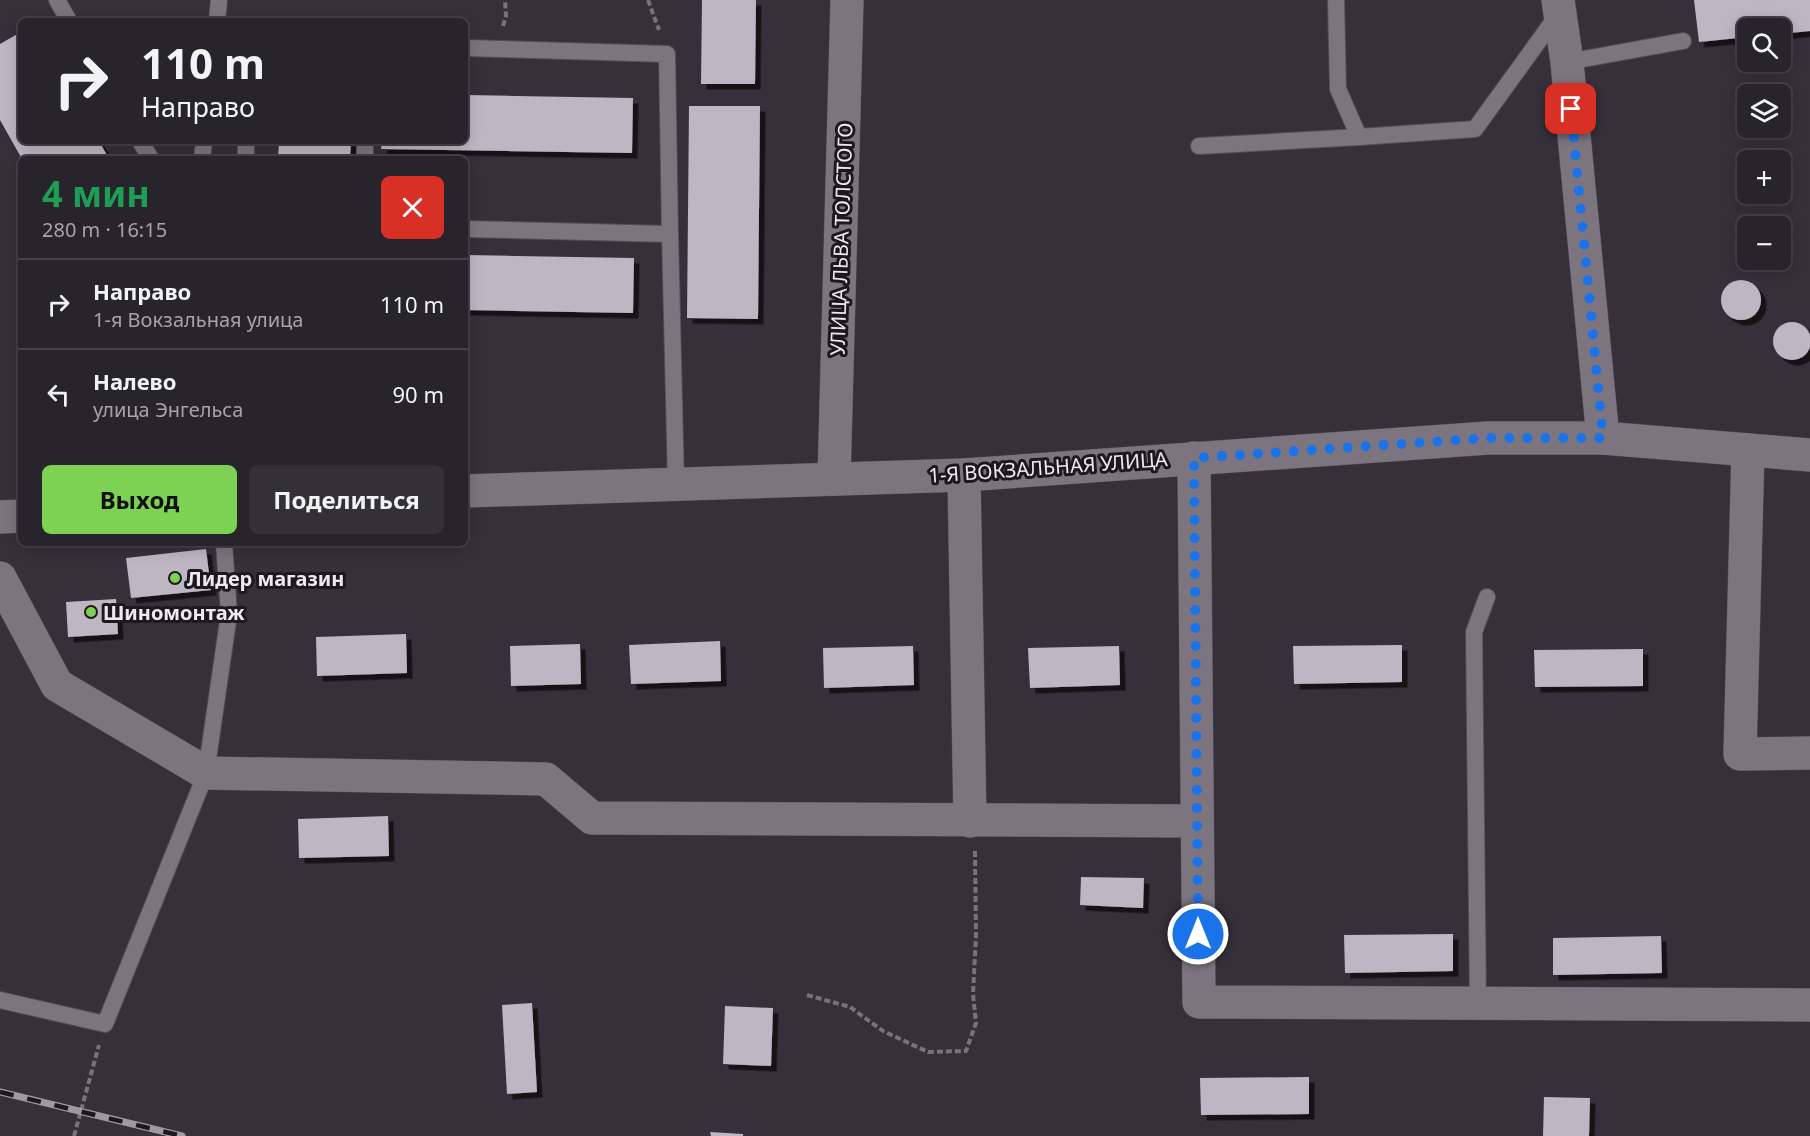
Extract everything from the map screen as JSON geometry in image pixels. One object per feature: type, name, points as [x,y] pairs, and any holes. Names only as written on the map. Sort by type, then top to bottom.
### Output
[{"type":"street","name":"УЛИЦА ЛЬВА ТОЛСТОГО","points":[[834,479],[847,0]]},
{"type":"street","points":[[1559,6],[1567,62],[1603,438]]},
{"type":"street","name":"1-Я ВОКЗАЛЬНАЯ УЛИЦА","points":[[468,491],[964,474],[1488,438],[1603,438],[1810,455]]},
{"type":"street","points":[[1748,450],[1740,754],[1810,753]]},
{"type":"street","points":[[1194,458],[1199,1002],[1810,1005]]},
{"type":"street","points":[[964,474],[970,821]]},
{"type":"street","points":[[0,517],[18,516]]},
{"type":"street","points":[[0,578],[57,685],[206,773],[546,779],[592,818],[1197,821]]},
{"type":"lane","points":[[57,0],[67,18]]},
{"type":"lane","points":[[216,18],[219,0]]},
{"type":"lane","points":[[1336,0],[1338,89],[1359,136]]},
{"type":"lane","points":[[1199,146],[1475,129],[1559,6]]},
{"type":"lane","points":[[1567,62],[1683,41]]},
{"type":"lane","points":[[468,48],[667,54],[676,484]]},
{"type":"lane","points":[[468,229],[670,234]]},
{"type":"lane","points":[[0,1000],[105,1024],[206,773],[229,614],[224,546]]},
{"type":"lane","points":[[1479,1003],[1474,632],[1487,597]]},
{"type":"path","points":[[648,0],[667,54]]},
{"type":"path","points":[[807,995],[850,1007],[883,1031],[928,1052],[966,1051],[976,1023],[973,994],[976,936],[975,842],[970,821]]},
{"type":"path","points":[[74,1136],[105,1024]]},
{"type":"building","points":[[702,0],[756,0],[755,84],[701,84]]},
{"type":"building","points":[[1694,0],[1810,0],[1810,31],[1791,33],[1791,18],[1737,18],[1737,38],[1699,42]]},
{"type":"building","points":[[18,34],[18,144],[101,144],[107,156],[20,156],[0,120],[0,44]]},
{"type":"building","points":[[468,95],[633,98],[632,153],[381,149],[382,144],[468,144]]},
{"type":"building","points":[[689,106],[760,106],[758,319],[687,318]]},
{"type":"building","points":[[279,144],[351,144],[350,156],[278,156]]},
{"type":"building","points":[[468,255],[634,258],[633,313],[468,310]]},
{"type":"building","points":[[1741,280],[1755,286],[1761,300],[1755,314],[1741,320],[1727,314],[1721,300],[1727,286]]},
{"type":"building","points":[[1792,322],[1806,327],[1811,341],[1806,355],[1792,360],[1778,355],[1773,341],[1778,327]]},
{"type":"building","points":[[206,549],[211,590],[131,598],[126,558]]},
{"type":"building","points":[[116,599],[118,634],[68,637],[66,602]]},
{"type":"building","points":[[406,634],[407,673],[317,676],[316,637]]},
{"type":"building","points":[[720,641],[721,681],[631,684],[629,645]]},
{"type":"building","points":[[580,644],[581,684],[511,686],[510,646]]},
{"type":"building","points":[[1402,645],[1402,682],[1294,684],[1293,646]]},
{"type":"building","points":[[913,646],[914,685],[824,688],[823,648]]},
{"type":"building","points":[[1119,646],[1120,685],[1030,688],[1028,648]]},
{"type":"building","points":[[1643,649],[1643,686],[1535,687],[1534,650]]},
{"type":"building","points":[[388,816],[389,856],[299,858],[298,819]]},
{"type":"building","points":[[1081,877],[1144,878],[1143,908],[1080,905]]},
{"type":"building","points":[[1453,934],[1453,971],[1345,973],[1344,935]]},
{"type":"building","points":[[1661,936],[1662,973],[1553,975],[1553,938]]},
{"type":"building","points":[[532,1003],[537,1092],[507,1094],[502,1005]]},
{"type":"building","points":[[725,1006],[773,1008],[771,1066],[723,1064]]},
{"type":"building","points":[[1309,1077],[1309,1114],[1201,1115],[1200,1078]]},
{"type":"building","points":[[1544,1097],[1590,1098],[1589,1136],[1543,1136]]},
{"type":"building","points":[[710,1132],[743,1134],[743,1136],[711,1136]]},
{"type":"railway","points":[[0,1092],[182,1136]]},
{"type":"place","name":"Лидер магазин","points":[[175,578]]},
{"type":"place","name":"Шиномонтаж","points":[[91,612]]},
{"type":"route","points":[[1198,934],[1194,458],[1488,438],[1603,438],[1571,109]]}]
